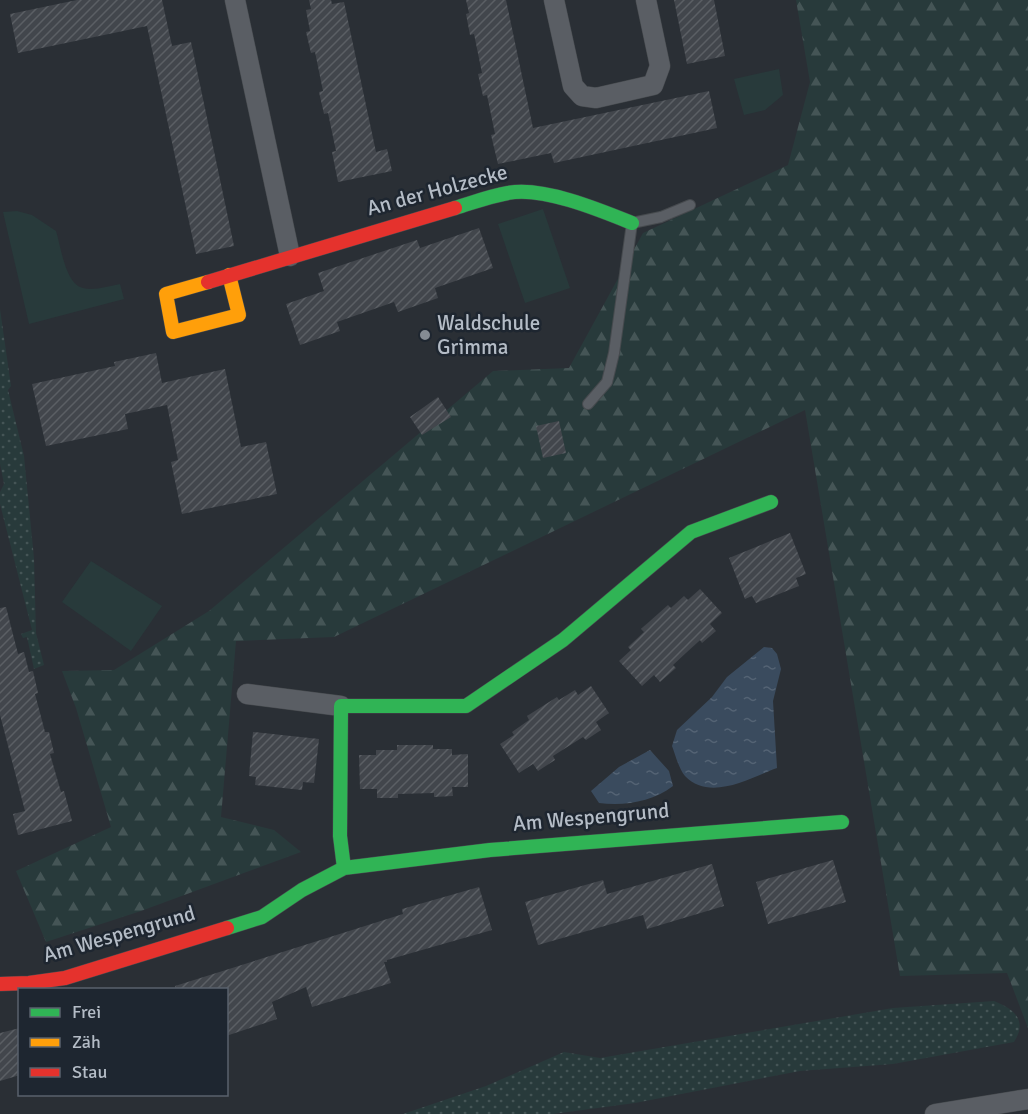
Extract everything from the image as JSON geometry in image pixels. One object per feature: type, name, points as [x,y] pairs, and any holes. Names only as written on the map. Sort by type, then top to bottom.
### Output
[{"type":"street","points":[[235,0],[290,256]]},
{"type":"street","points":[[554,0],[573,86],[582,96],[596,98],[653,85],[660,66],[646,0]]},
{"type":"street","name":"An der Holzecke","points":[[229,275],[239,315],[173,332],[166,294],[290,256],[510,192],[545,194],[593,207],[632,223]]},
{"type":"street","points":[[247,694],[341,706],[466,706],[563,640],[691,532],[771,502]]},
{"type":"street","points":[[341,706],[340,836],[344,868]]},
{"type":"street","name":"Am Wespengrund","points":[[0,984],[65,978],[262,917],[302,890],[344,868],[490,850],[842,822]]},
{"type":"street","points":[[935,1114],[1028,1099]]},
{"type":"lane","points":[[588,404],[607,382],[614,353],[632,223],[661,217],[690,206]]},
{"type":"green space","points":[[796,0],[1028,0],[1028,1028],[1007,973],[900,976],[805,410],[334,637],[236,641],[221,817],[274,830],[301,852],[141,911],[46,942],[16,871],[111,827],[76,708],[62,671],[114,670],[209,611],[493,371],[569,368],[643,233],[788,165],[810,82]]},
{"type":"green space","points":[[779,69],[783,95],[765,110],[744,115],[734,79]]},
{"type":"green space","points":[[543,209],[570,288],[525,303],[498,224]]},
{"type":"green space","points":[[17,211],[32,215],[56,231],[68,272],[77,285],[92,289],[120,284],[124,299],[29,324],[3,212]]},
{"type":"green space","points":[[0,309],[11,386],[8,390],[24,456],[34,558],[36,633],[44,665],[34,669],[27,637],[23,638],[21,634],[32,630],[0,504],[0,492],[4,484],[0,464]]},
{"type":"green space","points":[[91,561],[162,606],[131,651],[62,602]]},
{"type":"green space","points":[[994,1001],[1017,1016],[1020,1027],[1014,1042],[893,1064],[800,1071],[635,1103],[553,1114],[403,1114],[486,1086],[564,1052],[600,1058],[893,1008]]},
{"type":"water","points":[[764,647],[772,648],[777,654],[781,669],[773,701],[777,768],[730,786],[718,788],[695,784],[683,773],[672,746],[677,730],[712,697],[727,677]]},
{"type":"water","points":[[650,750],[669,771],[673,786],[656,796],[638,802],[599,803],[591,791],[619,767]]},
{"type":"building","points":[[77,0],[162,0],[172,46],[191,42],[234,246],[196,254],[147,26],[18,53],[10,14]]},
{"type":"building","points":[[309,0],[331,0],[332,4],[344,2],[376,152],[387,149],[392,171],[338,182],[332,152],[336,151],[328,113],[324,114],[319,92],[323,91],[315,52],[311,53],[306,32],[310,31],[306,10],[311,9]]},
{"type":"building","points":[[466,0],[506,0],[533,128],[709,91],[717,128],[554,163],[551,153],[498,164],[491,135],[495,134],[487,95],[483,96],[478,74],[482,73],[474,34],[470,35]]},
{"type":"building","points":[[674,0],[714,0],[725,56],[687,64]]},
{"type":"building","points":[[479,228],[493,268],[435,288],[438,298],[398,312],[394,302],[337,322],[340,331],[300,345],[286,304],[324,291],[318,273],[417,240],[420,248]]},
{"type":"building","points":[[156,353],[162,383],[225,369],[241,447],[266,442],[277,494],[182,514],[171,462],[178,460],[167,405],[125,414],[128,429],[46,446],[32,384],[115,366],[114,362]]},
{"type":"building","points":[[438,397],[451,417],[422,435],[410,417]]},
{"type":"building","points":[[559,421],[566,453],[543,458],[536,426]]},
{"type":"building","points":[[790,533],[806,574],[796,578],[799,586],[756,603],[752,596],[745,599],[729,558]]},
{"type":"building","points":[[700,589],[722,613],[710,624],[716,631],[702,643],[700,640],[673,665],[676,668],[660,682],[654,675],[642,686],[619,661],[631,650],[628,647],[644,632],[641,629],[668,605],[671,608],[684,596],[688,600]]},
{"type":"building","points":[[6,607],[18,654],[24,652],[29,672],[33,671],[38,693],[35,694],[45,732],[49,732],[54,753],[50,754],[72,821],[18,835],[13,814],[25,811],[0,715],[0,608]]},
{"type":"building","points":[[591,686],[609,713],[596,722],[601,730],[586,740],[583,737],[553,756],[555,760],[538,771],[533,764],[519,773],[500,744],[514,735],[512,732],[529,720],[527,716],[557,697],[559,700],[575,690],[578,695]]},
{"type":"building","points":[[253,732],[319,739],[314,783],[303,782],[302,790],[255,785],[256,777],[249,776]]},
{"type":"building","points":[[397,745],[433,745],[433,749],[452,749],[452,755],[468,754],[468,787],[452,787],[453,796],[434,797],[434,793],[398,794],[398,798],[377,798],[377,789],[360,789],[359,755],[376,755],[376,750],[397,750]]},
{"type":"building","points":[[833,860],[846,902],[768,924],[756,882]]},
{"type":"building","points":[[712,864],[724,906],[647,929],[643,915],[538,945],[525,902],[603,880],[607,894]]},
{"type":"building","points":[[479,887],[492,930],[387,960],[384,962],[391,983],[312,1007],[306,987],[272,1002],[277,1019],[228,1035],[228,988],[175,988],[175,986],[403,914],[402,909]]},
{"type":"building","points":[[18,1028],[18,1076],[0,1081],[0,1033]]},
{"type":"traffic: fast","points":[[455,208],[508,193],[537,193],[571,200],[632,223]]},
{"type":"traffic: fast","points":[[344,868],[340,836],[341,706],[466,706],[563,640],[691,532],[771,502]]},
{"type":"traffic: fast","points":[[227,928],[262,917],[302,890],[344,868],[490,850],[842,822]]},
{"type":"traffic: slow","points":[[208,282],[166,294],[173,332],[239,315],[229,275]]},
{"type":"traffic: jam","points":[[208,282],[455,208]]},
{"type":"traffic: jam","points":[[0,984],[65,978],[227,928]]},
{"type":"place","name":"Waldschule Grimma","points":[[425,335]]}]
